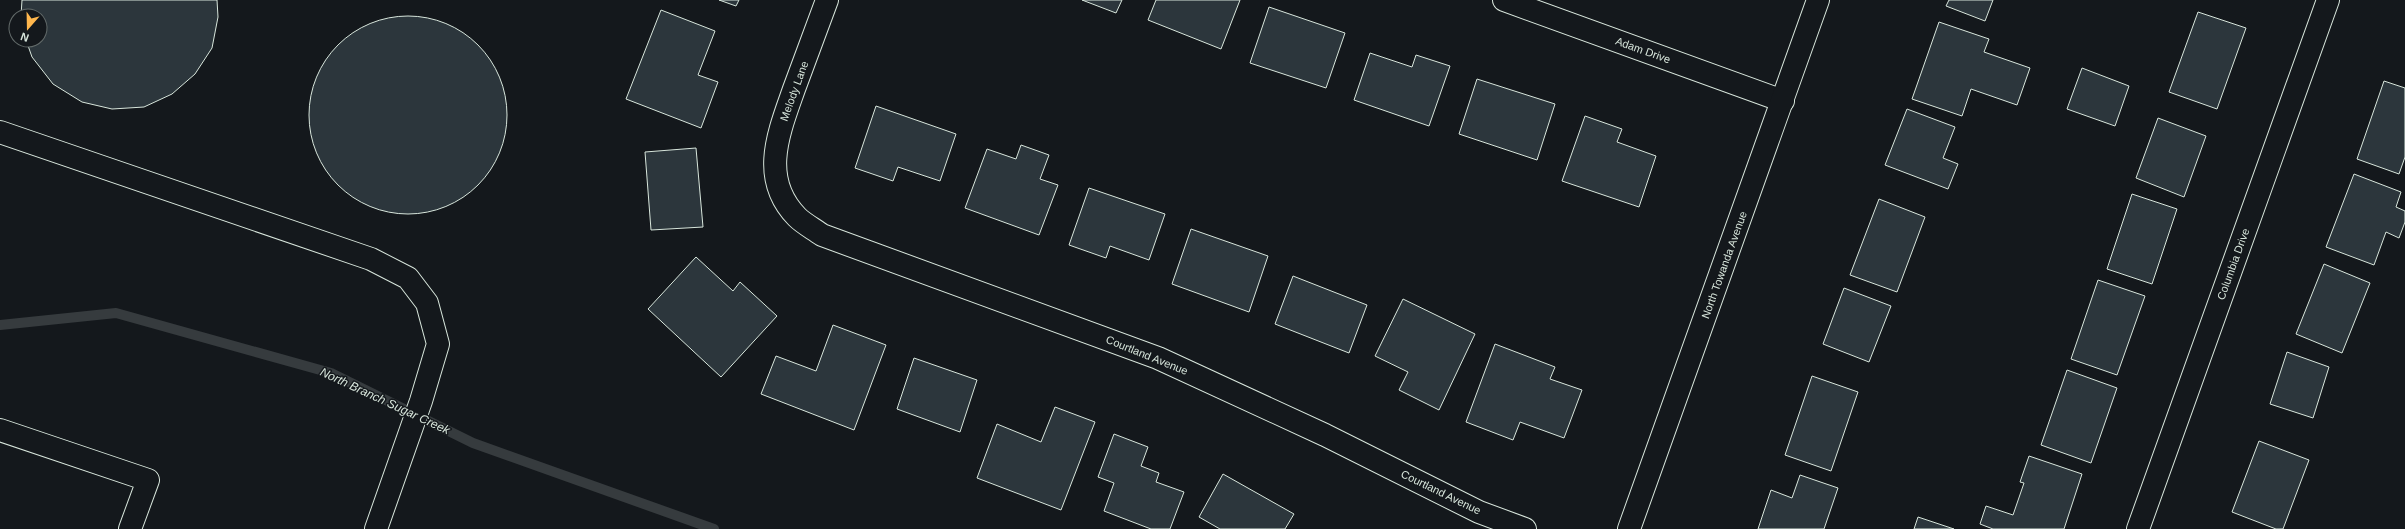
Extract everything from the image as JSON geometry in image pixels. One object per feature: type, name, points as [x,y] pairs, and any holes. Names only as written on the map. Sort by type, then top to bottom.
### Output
[{"type":"street","name":"Melody Lane","points":[[778,184],[774,165],[778,136],[826,0]]},
{"type":"street","name":"Adam Drive","points":[[1504,0],[1783,100]]},
{"type":"street","name":"North Towanda Avenue","points":[[1629,529],[1818,0]]},
{"type":"street","name":"Columbia Drive","points":[[2138,529],[2328,0]]},
{"type":"street","points":[[0,132],[371,259],[408,278],[427,304],[438,344],[421,401],[376,529]]},
{"type":"street","name":"Courtland Avenue","points":[[778,184],[788,207],[798,218],[822,235],[1158,358],[1325,435],[1479,512],[1525,529]]},
{"type":"street","points":[[0,430],[148,480],[130,529]]},
{"type":"building","points":[[22,0],[217,0],[218,17],[212,48],[195,74],[172,94],[144,107],[112,109],[82,102],[53,84],[32,57],[29,48],[48,48],[48,8],[22,8]]},
{"type":"building","points":[[719,0],[739,0],[736,6]]},
{"type":"building","points":[[1082,0],[1122,0],[1116,13]]},
{"type":"building","points":[[1156,0],[1240,0],[1221,49],[1148,20]]},
{"type":"building","points":[[1949,0],[1993,0],[1985,21],[1946,6]]},
{"type":"building","points":[[1269,7],[1345,33],[1326,88],[1250,63]]},
{"type":"building","points":[[661,10],[715,31],[698,75],[718,82],[701,128],[626,99]]},
{"type":"building","points":[[2198,12],[2246,28],[2217,109],[2169,92]]},
{"type":"building","points":[[408,16],[427,18],[446,24],[463,33],[478,45],[490,60],[499,77],[505,96],[507,115],[505,134],[499,153],[490,170],[478,185],[463,197],[446,206],[427,212],[408,214],[389,212],[370,206],[353,197],[338,185],[326,170],[317,153],[311,134],[309,115],[311,96],[317,77],[326,60],[338,45],[353,33],[370,24],[389,18]]},
{"type":"building","points":[[1939,22],[1989,39],[1984,52],[2030,68],[2017,105],[1971,89],[1962,116],[1912,99]]},
{"type":"building","points":[[1370,53],[1412,67],[1416,55],[1450,66],[1429,126],[1354,100]]},
{"type":"building","points":[[2082,68],[2129,86],[2115,126],[2067,109]]},
{"type":"building","points":[[1477,79],[1555,104],[1537,160],[1459,134]]},
{"type":"building","points":[[2384,81],[2405,88],[2405,157],[2399,174],[2357,159]]},
{"type":"building","points":[[876,106],[956,134],[940,181],[898,167],[893,181],[855,168]]},
{"type":"building","points":[[1907,109],[1955,127],[1943,158],[1958,164],[1948,189],[1885,165]]},
{"type":"building","points":[[1585,116],[1622,129],[1617,142],[1656,156],[1639,207],[1562,181]]},
{"type":"building","points":[[2158,118],[2206,136],[2184,197],[2136,178]]},
{"type":"building","points":[[1021,145],[1049,155],[1040,179],[1058,185],[1039,235],[965,208],[987,149],[1016,159]]},
{"type":"building","points":[[696,148],[703,227],[651,230],[645,152]]},
{"type":"building","points":[[2354,174],[2401,192],[2396,207],[2405,211],[2405,222],[2399,238],[2386,232],[2374,265],[2326,247]]},
{"type":"building","points":[[1089,188],[1165,214],[1149,260],[1110,246],[1106,258],[1069,245]]},
{"type":"building","points":[[2132,194],[2177,209],[2152,284],[2107,269]]},
{"type":"building","points":[[1879,199],[1925,217],[1897,292],[1850,275]]},
{"type":"building","points":[[1191,229],[1268,256],[1249,312],[1172,284]]},
{"type":"building","points":[[696,257],[733,291],[740,282],[777,316],[721,377],[648,309]]},
{"type":"building","points":[[2324,264],[2370,283],[2342,353],[2296,334]]},
{"type":"building","points":[[1293,276],[1367,305],[1349,353],[1275,324]]},
{"type":"building","points":[[2098,280],[2145,296],[2117,375],[2071,359]]},
{"type":"building","points":[[1844,288],[1891,306],[1869,362],[1823,344]]},
{"type":"building","points":[[1403,299],[1475,334],[1439,410],[1399,390],[1408,372],[1375,356]]},
{"type":"building","points":[[833,325],[886,345],[854,430],[761,394],[776,356],[816,371]]},
{"type":"building","points":[[1495,344],[1555,367],[1550,379],[1582,390],[1564,438],[1520,422],[1513,440],[1466,422]]},
{"type":"building","points":[[2287,352],[2329,367],[2313,418],[2270,404]]},
{"type":"building","points":[[914,358],[977,380],[960,432],[897,409]]},
{"type":"building","points":[[2067,370],[2117,388],[2091,463],[2041,445]]},
{"type":"building","points":[[1812,376],[1858,392],[1831,471],[1785,455]]},
{"type":"building","points":[[1055,407],[1095,422],[1061,510],[977,478],[997,424],[1041,442]]},
{"type":"building","points":[[1114,434],[1148,447],[1141,466],[1159,473],[1156,482],[1184,492],[1170,529],[1151,529],[1104,511],[1114,483],[1098,477]]},
{"type":"building","points":[[2259,441],[2309,460],[2283,529],[2276,529],[2232,512]]},
{"type":"building","points":[[2029,456],[2082,474],[2064,529],[1993,529],[1980,524],[1986,506],[2013,515],[2024,483],[2020,482]]},
{"type":"building","points":[[1223,474],[1294,514],[1285,529],[1220,529],[1199,517]]},
{"type":"building","points":[[1800,475],[1838,488],[1824,529],[1758,529],[1771,490],[1792,498]]},
{"type":"building","points":[[1918,517],[1954,529],[1914,529]]},
{"type":"waterway","name":"North Branch Sugar Creek","points":[[0,325],[116,313],[331,373],[473,443],[714,529]]}]
